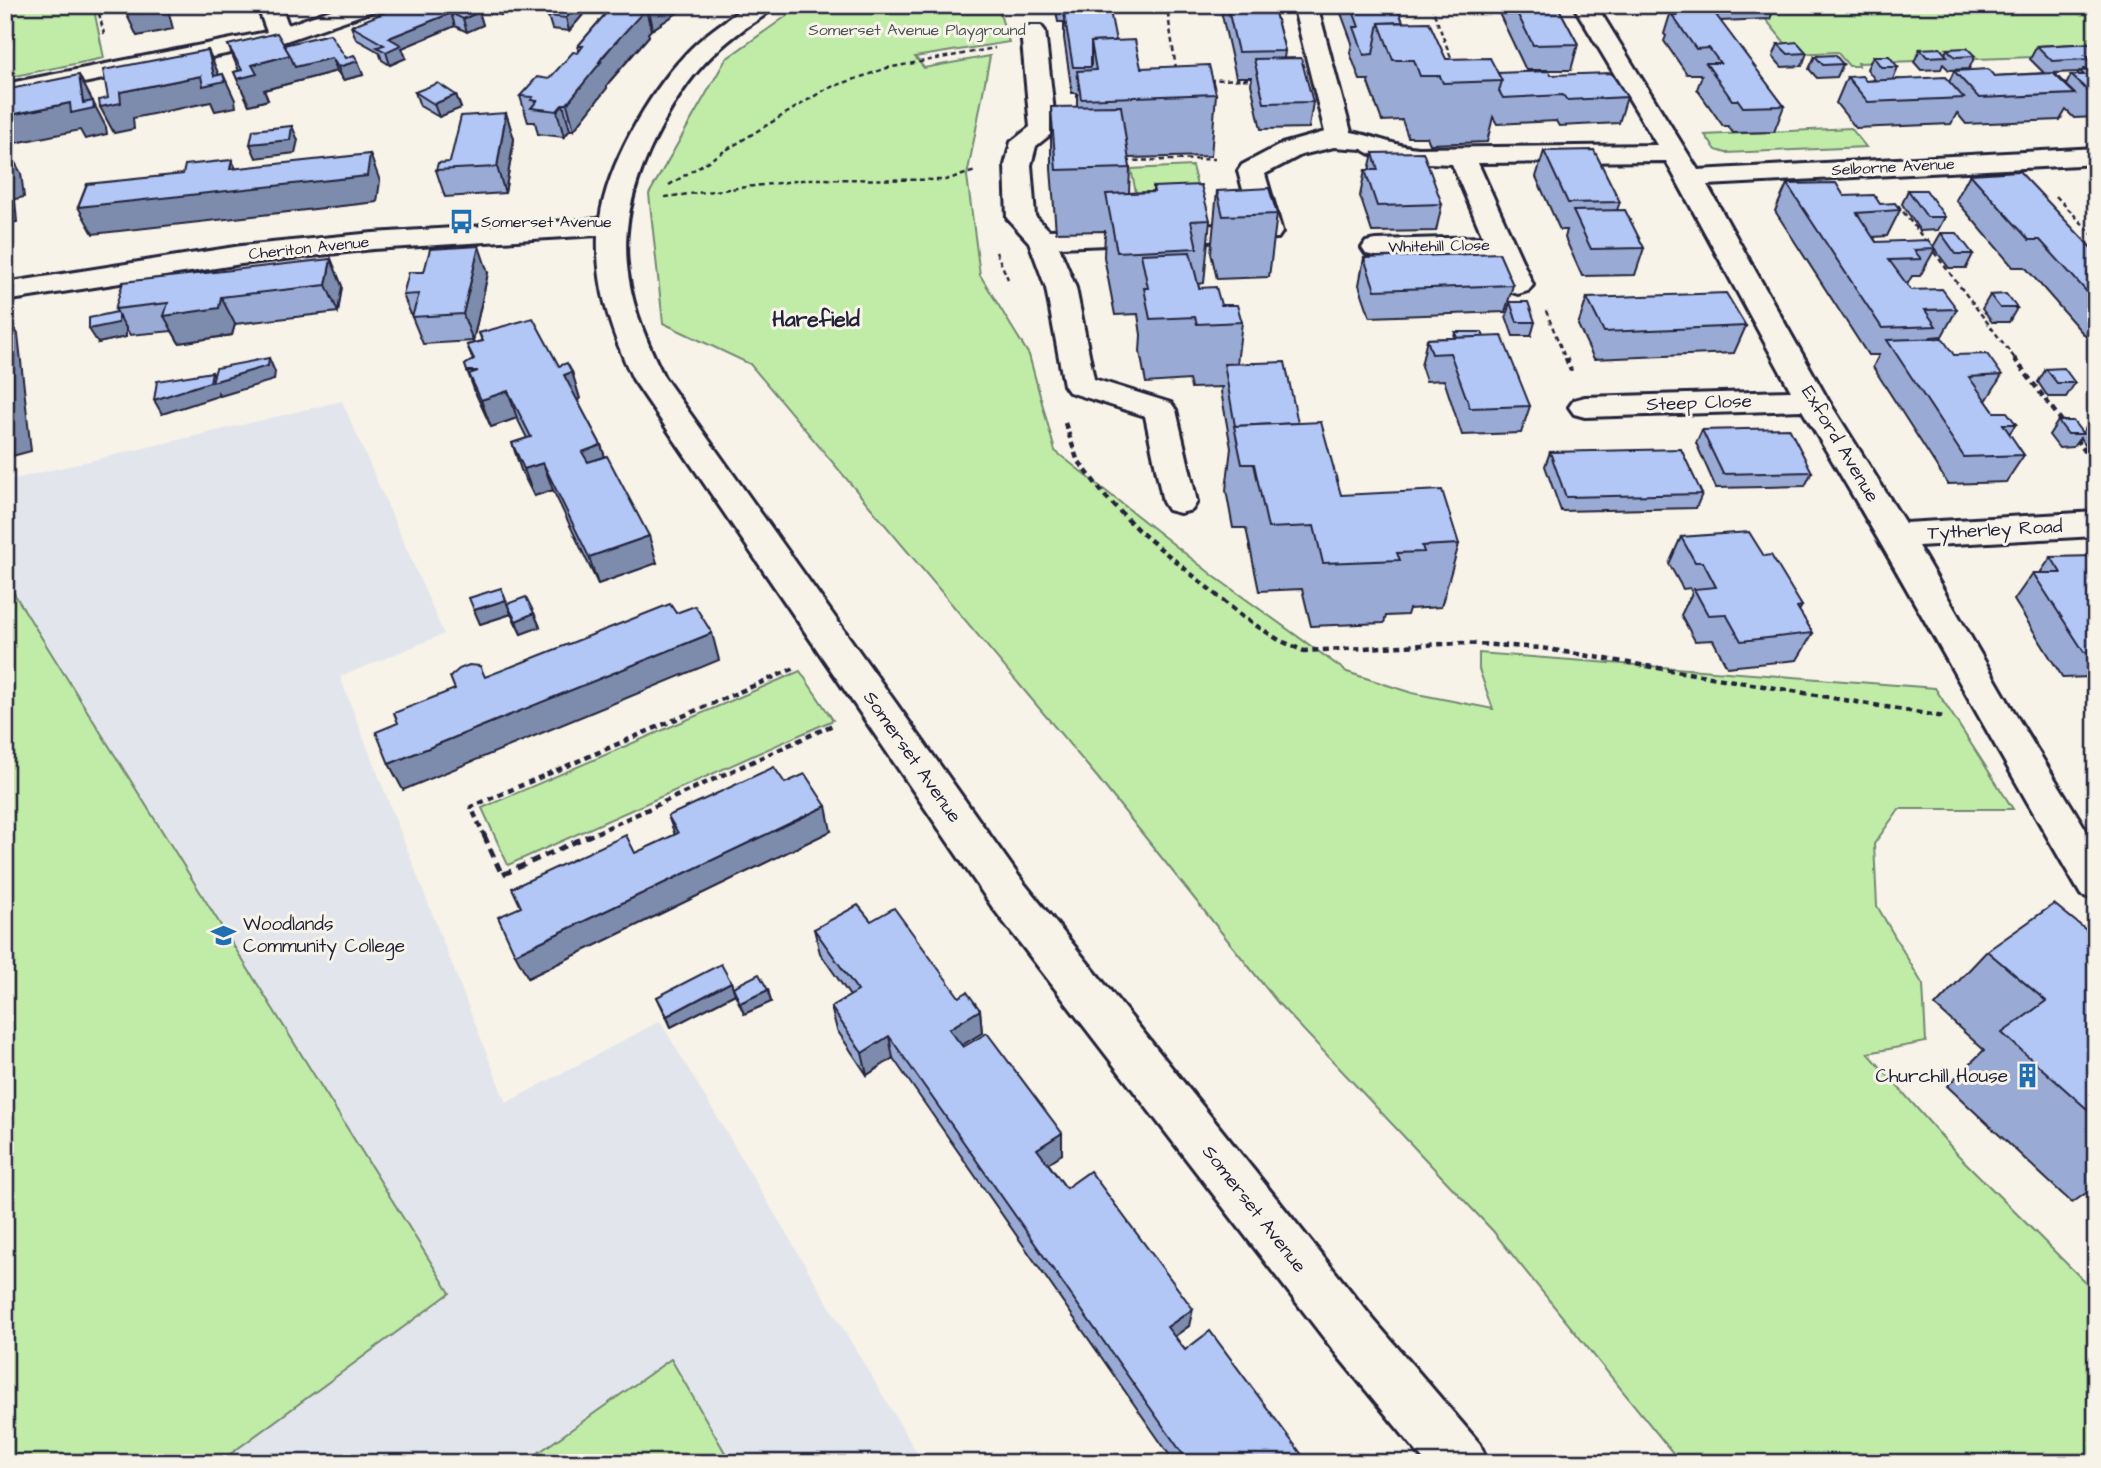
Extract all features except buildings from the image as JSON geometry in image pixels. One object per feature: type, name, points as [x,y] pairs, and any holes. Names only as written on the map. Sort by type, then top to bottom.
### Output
[{"type":"street","points":[[269,5],[280,36]]},
{"type":"street","points":[[5,92],[280,36],[368,5]]},
{"type":"street","name":"Somerset Avenue","points":[[763,5],[733,26],[691,62],[662,103],[642,142],[620,210],[614,281],[627,335],[649,379],[1007,895],[1354,1337],[1461,1463]]},
{"type":"street","name":"Exford Avenue","points":[[1584,5],[1683,165],[1812,400],[1895,535],[2003,728],[2096,883]]},
{"type":"street","points":[[1305,6],[1340,139]]},
{"type":"street","points":[[1033,31],[1042,130],[1024,142],[1018,165],[1021,218],[1042,239],[1060,288],[1080,385],[1160,410],[1180,502]]},
{"type":"street","name":"Selborne Avenue","points":[[1251,171],[1278,154],[1307,142],[1340,139],[1367,142],[1388,152],[1418,156],[1683,165],[1870,168],[2096,156]]},
{"type":"street","name":"Whitehill Close","points":[[1462,156],[1518,285]]},
{"type":"street","points":[[1042,239],[1268,232],[1251,171]]},
{"type":"street","name":"Cheriton Avenue","points":[[5,292],[241,255],[620,210]]},
{"type":"street","name":"Whitehill Close","points":[[1376,248],[1502,245]]},
{"type":"street","name":"Steep Close","points":[[1586,407],[1812,400]]},
{"type":"street","name":"Tytherley Road","points":[[1895,535],[2096,524]]},
{"type":"path","points":[[1431,5],[1454,68]]},
{"type":"path","points":[[1177,81],[1167,8],[1305,6]]},
{"type":"path","points":[[620,210],[671,184],[826,89],[848,79],[918,60],[1004,47]]},
{"type":"path","points":[[1204,80],[1324,78]]},
{"type":"path","points":[[1113,162],[1223,158],[1251,171]]},
{"type":"path","points":[[620,210],[832,178],[925,181],[967,176],[988,164],[1018,165]]},
{"type":"path","points":[[1870,168],[2096,466]]},
{"type":"path","points":[[995,249],[1009,282]]},
{"type":"path","points":[[1518,285],[1541,301],[1586,407]]},
{"type":"path","points":[[1064,419],[1075,456],[1108,502],[1164,555],[1234,610],[1282,643],[1304,651],[1462,643],[1542,648],[2003,728]]},
{"type":"path","points":[[837,649],[471,807],[502,876],[876,705]]},
{"type":"shaded area","name":"Woodlands Community College","points":[[342,401],[444,634],[340,677],[506,1103],[660,1021],[923,1463],[5,1463],[5,481]]},
{"type":"green space","points":[[5,5],[93,5],[104,58],[5,78]]},
{"type":"green space","name":"Somerset Avenue Playground","points":[[802,5],[997,5],[1009,42],[915,57],[924,68],[990,56],[967,176],[980,275],[1029,355],[1055,451],[1215,577],[1347,672],[1412,693],[1493,709],[1479,669],[1479,653],[1935,688],[2013,809],[1899,809],[1874,844],[1877,906],[1923,985],[1926,1042],[1868,1053],[1959,1156],[2096,1293],[2096,1463],[1681,1463],[1493,1231],[1278,1003],[1097,777],[750,364],[663,323],[649,194],[726,59]]},
{"type":"green space","points":[[1754,5],[2096,5],[2096,55],[1858,63],[1859,66],[1849,66],[1837,52],[1794,54]]},
{"type":"green space","points":[[1851,128],[1866,147],[1726,153],[1716,150],[1705,135]]},
{"type":"green space","points":[[1192,166],[1203,209],[1140,212],[1131,169]]},
{"type":"green space","points":[[5,579],[450,1293],[218,1463],[5,1463]]},
{"type":"green space","points":[[800,671],[833,720],[508,865],[482,808]]},
{"type":"green space","points":[[671,1359],[731,1463],[524,1463]]},
{"type":"place","name":"Somerset Avenue","points":[[461,222]]},
{"type":"place","name":"Woodlands Community College","points":[[223,935]]},
{"type":"place","name":"Churchill House","points":[[2028,1076]]},
{"type":"district","name":"Harefield","points":[[816,319]]}]
